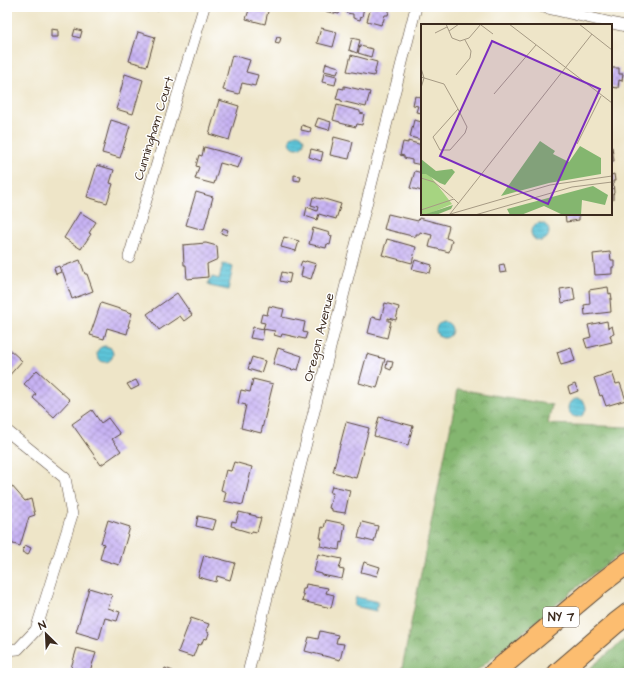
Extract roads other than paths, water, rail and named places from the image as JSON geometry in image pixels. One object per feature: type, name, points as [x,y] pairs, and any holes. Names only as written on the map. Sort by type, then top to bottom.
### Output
[{"type":"highway","name":"NY 7","points":[[494,673],[600,584],[629,562]]},
{"type":"highway","points":[[558,673],[629,613]]},
{"type":"street","name":"Cunningham Court","points":[[129,257],[204,7]]},
{"type":"street","name":"Oregon Avenue","points":[[248,673],[416,7]]},
{"type":"street","points":[[542,7],[629,27]]},
{"type":"street","points":[[7,431],[65,478],[72,515],[36,630],[18,649],[7,650]]},
{"type":"water","points":[[294,134],[300,134],[304,138],[304,144],[300,148],[294,148],[290,144],[290,138]]},
{"type":"water","points":[[540,223],[546,226],[549,232],[546,238],[540,241],[534,238],[531,232],[534,226]]},
{"type":"water","points":[[223,264],[233,267],[228,290],[210,286],[210,284],[208,284],[209,279],[211,280],[212,277],[219,279]]},
{"type":"water","points":[[441,322],[447,322],[452,327],[450,336],[447,338],[441,338],[436,333],[436,327]]},
{"type":"water","points":[[105,346],[112,351],[113,354],[108,361],[105,362],[98,357],[97,354],[102,347]]},
{"type":"water","points":[[577,399],[583,402],[586,408],[583,414],[577,417],[571,414],[568,408],[571,402]]},
{"type":"water","points":[[356,597],[378,602],[376,611],[354,606]]}]
